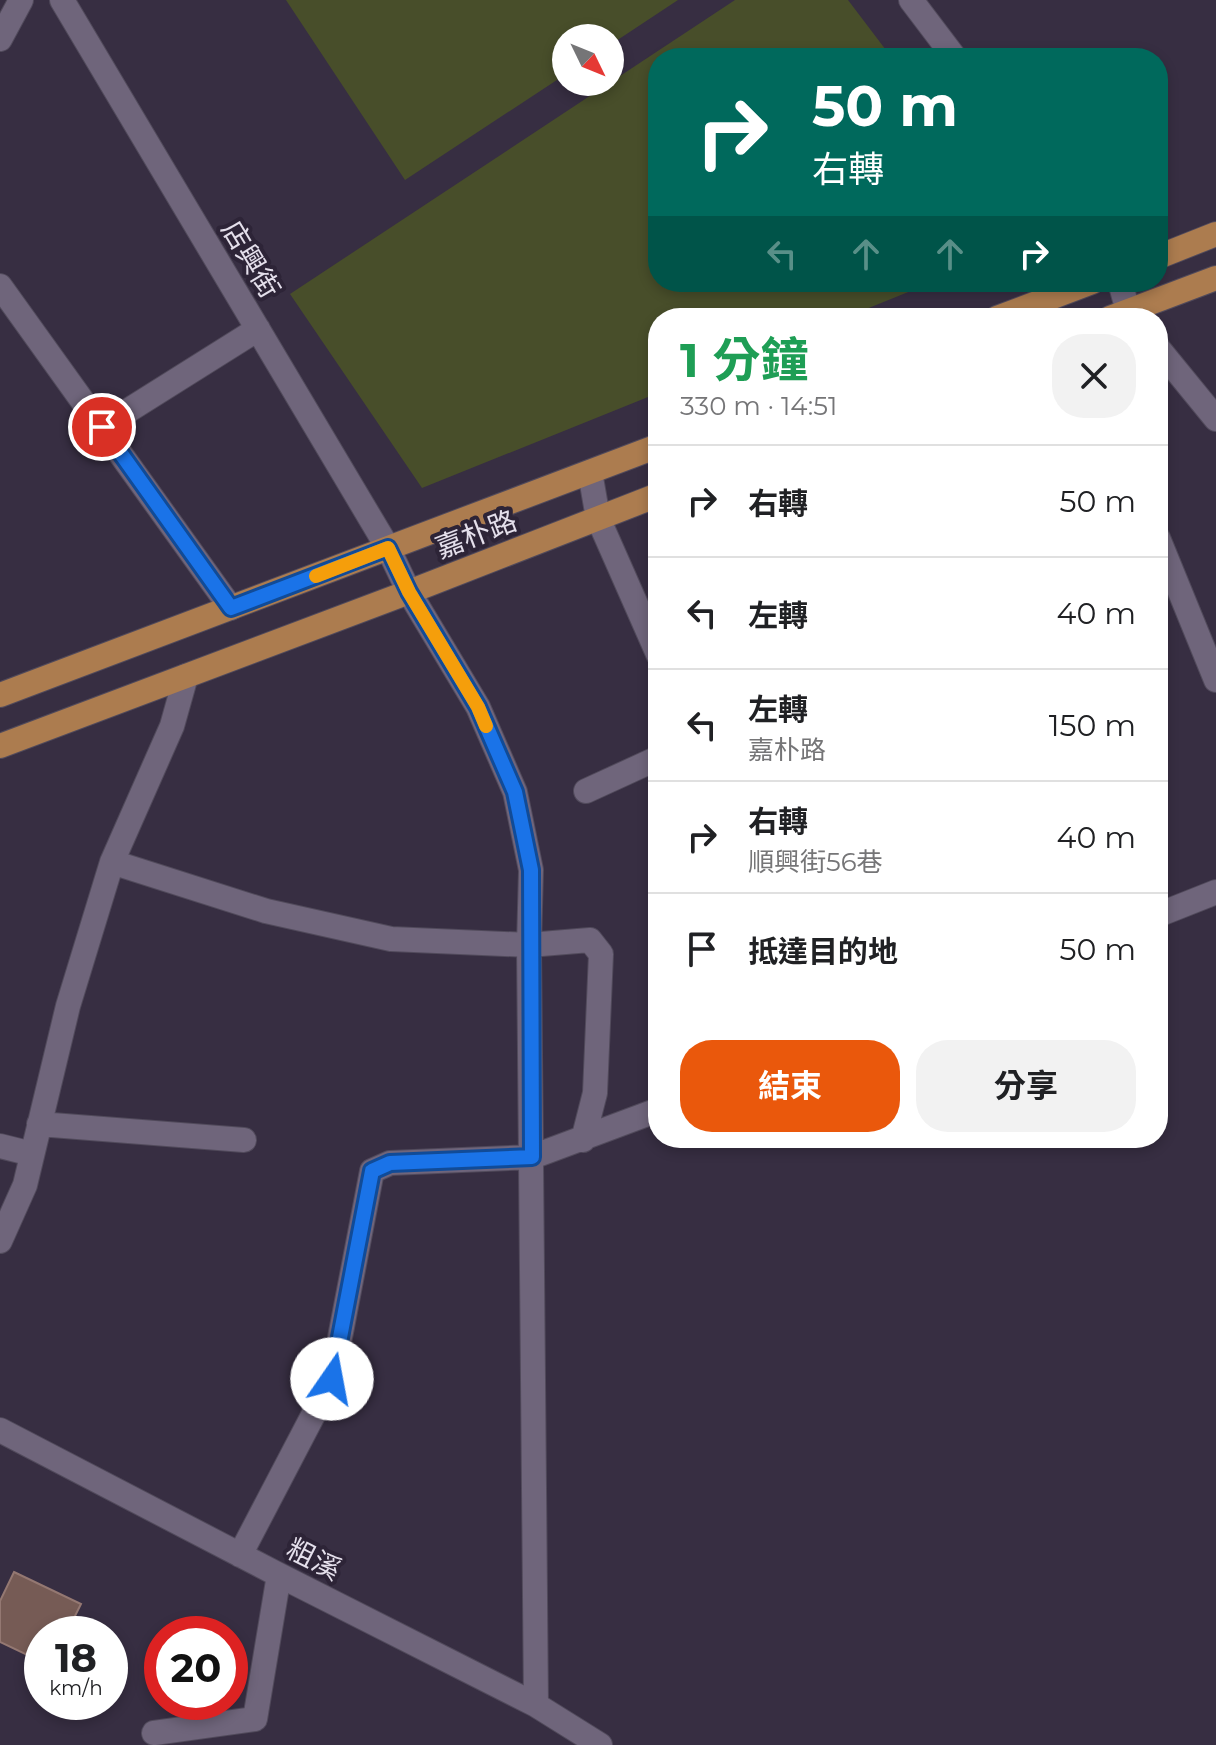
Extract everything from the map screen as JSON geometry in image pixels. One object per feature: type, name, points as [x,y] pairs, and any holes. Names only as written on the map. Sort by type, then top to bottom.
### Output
[{"type":"main road","points":[[1168,253],[1216,234]]},
{"type":"main road","points":[[1143,308],[1216,278]]},
{"type":"main road","points":[[1023,308],[1066,292]]},
{"type":"main road","name":"嘉朴路","points":[[0,695],[648,450]]},
{"type":"main road","name":"嘉朴路","points":[[0,746],[648,499]]},
{"type":"street","points":[[0,39],[21,0]]},
{"type":"street","name":"店興街","points":[[62,0],[388,548],[409,592],[478,707],[515,792],[531,870],[529,945],[536,1705]]},
{"type":"street","points":[[911,0],[947,48]]},
{"type":"street","points":[[0,286],[231,608]]},
{"type":"street","points":[[102,427],[258,329]]},
{"type":"street","points":[[1168,360],[1216,419]]},
{"type":"street","points":[[590,472],[598,518],[648,631]]},
{"type":"street","points":[[1168,562],[1216,680]]},
{"type":"street","points":[[0,1241],[25,1185],[68,1006],[112,862],[172,726],[186,676]]},
{"type":"street","points":[[586,791],[648,763]]},
{"type":"street","points":[[112,862],[266,911],[391,939],[529,945],[590,940],[601,954],[595,1093],[583,1140]]},
{"type":"street","points":[[1168,911],[1216,892]]},
{"type":"street","points":[[240,1555],[332,1379],[372,1171],[390,1163],[532,1157],[648,1114]]},
{"type":"street","points":[[39,1124],[244,1140]]},
{"type":"street","points":[[0,1146],[32,1154]]},
{"type":"street","name":"粗溪","points":[[0,1430],[536,1705],[592,1740]]},
{"type":"street","points":[[154,1733],[255,1719],[279,1575]]},
{"type":"street","points":[[560,1745],[592,1740]]},
{"type":"green space","points":[[286,0],[678,0],[624,36],[624,24],[552,24],[552,83],[405,180]]},
{"type":"green space","points":[[735,0],[848,0],[884,48],[662,48]]},
{"type":"green space","points":[[648,57],[648,292],[908,292],[869,308],[648,308],[648,397],[422,488],[290,294],[590,96],[624,96],[624,73]]},
{"type":"building","points":[[14,1572],[81,1604],[75,1616],[24,1616],[24,1653],[0,1642],[0,1601]]},
{"type":"slow traffic","points":[[316,576],[388,548],[409,592],[478,707],[486,726]]},
{"type":"route","points":[[102,427],[231,608],[388,548],[409,592],[478,707],[515,792],[531,870],[532,1157],[390,1163],[372,1171],[332,1379]]}]
